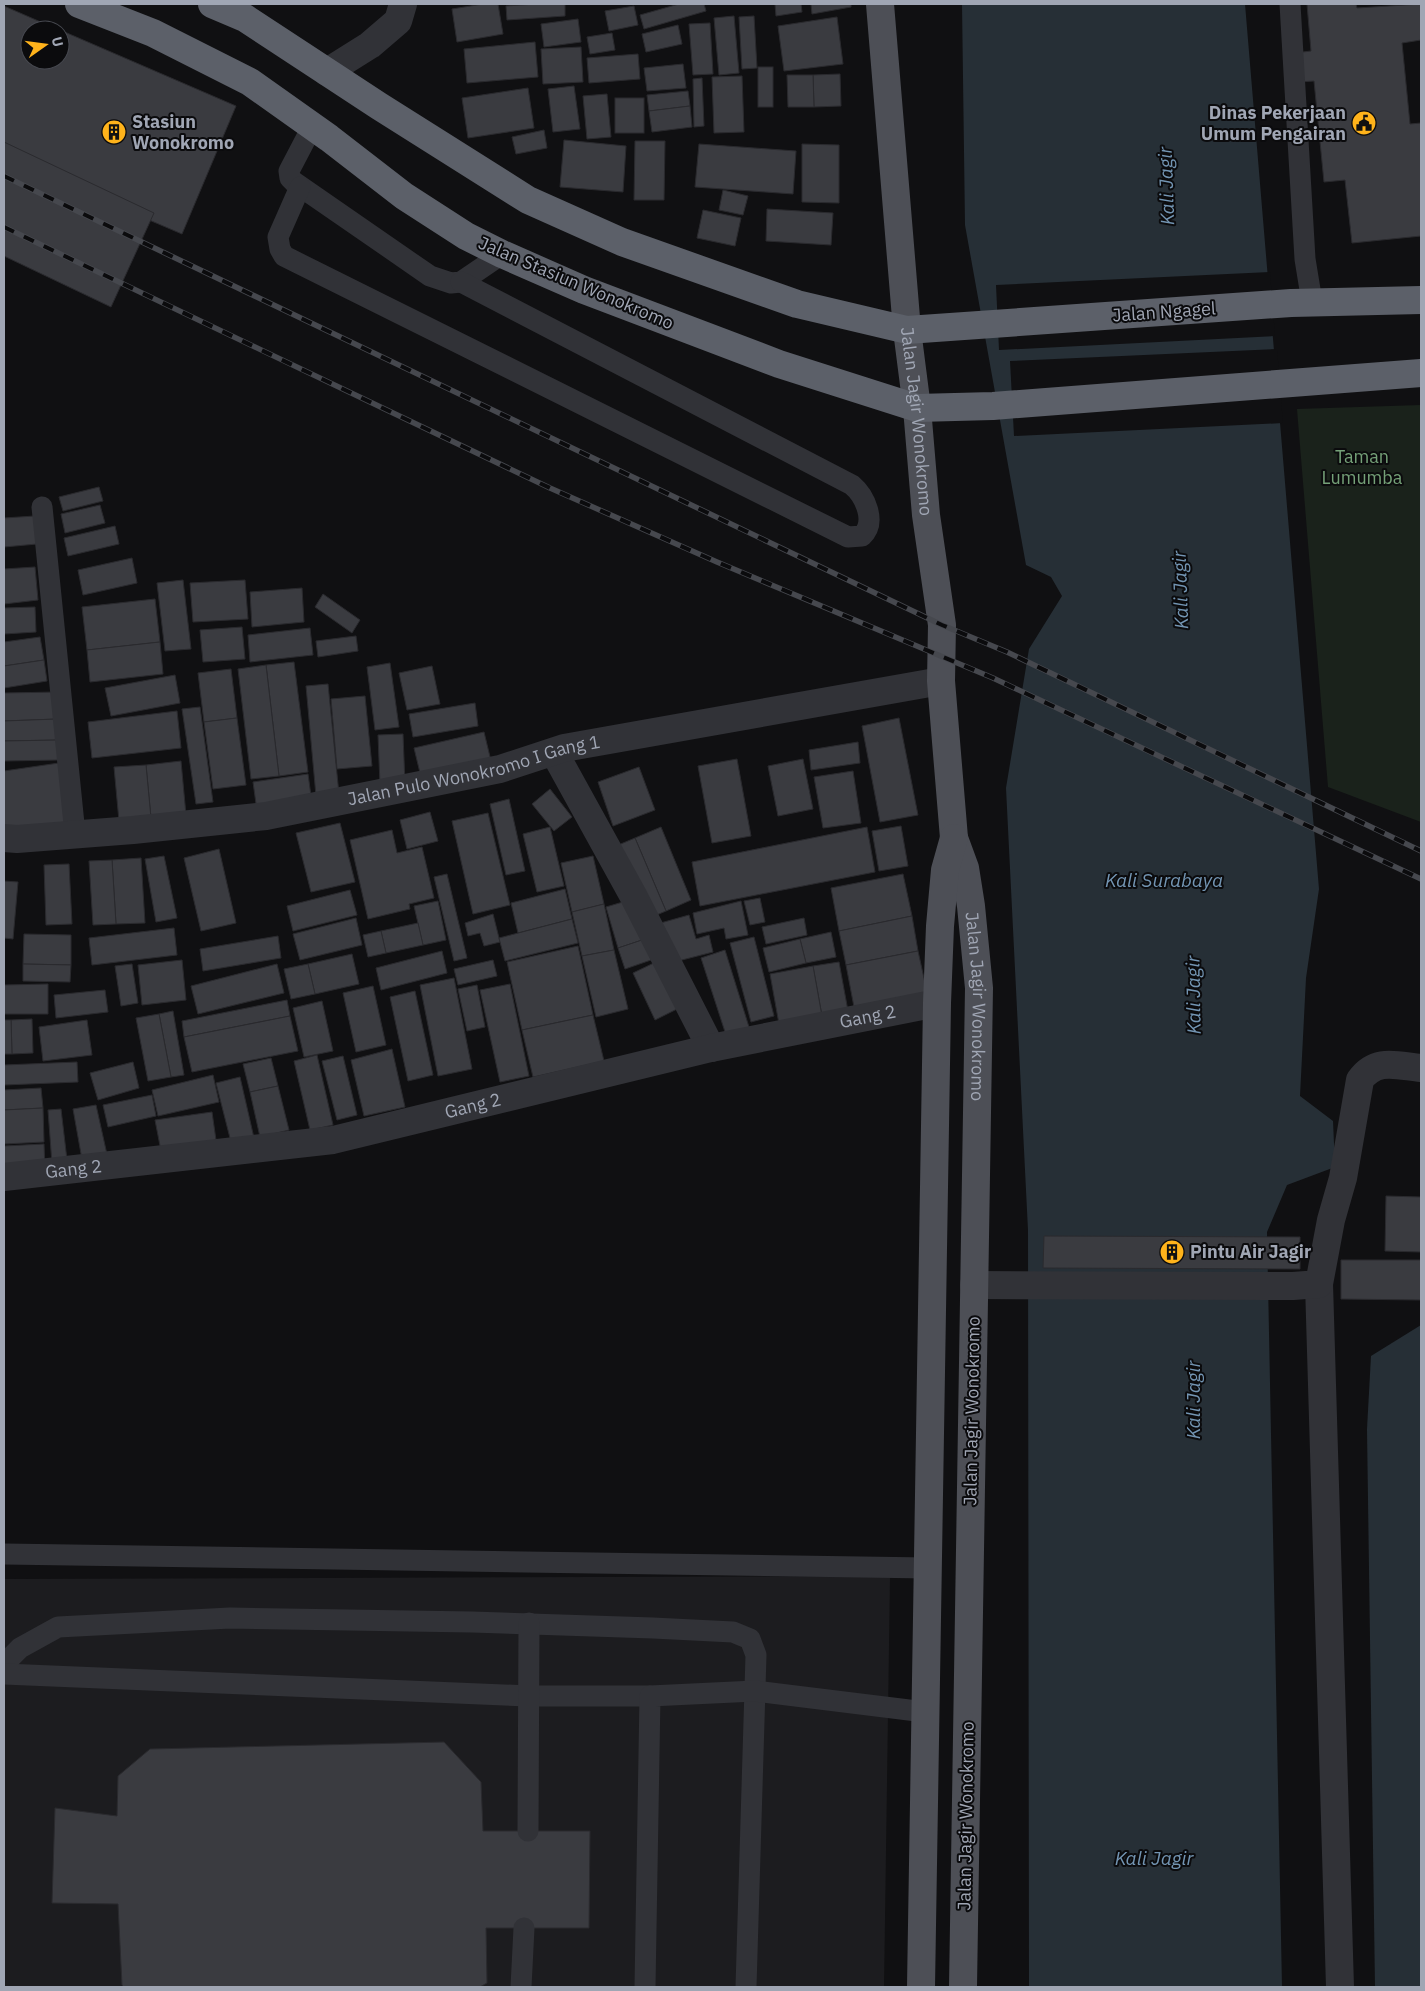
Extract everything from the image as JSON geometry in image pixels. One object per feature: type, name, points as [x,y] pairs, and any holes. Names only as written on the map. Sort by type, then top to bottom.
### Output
[{"type":"highway","name":"Jalan Stasiun Wonokromo","points":[[78,4],[153,33],[250,82],[312,126],[404,196],[466,236],[502,254],[584,290],[779,364],[917,408]]},
{"type":"highway","points":[[212,4],[238,11],[379,106],[528,200],[614,239],[797,304],[906,330]]},
{"type":"highway","name":"Jalan Ngagel","points":[[906,330],[1302,302],[1421,300]]},
{"type":"highway","points":[[917,408],[992,406],[1421,373]]},
{"type":"main road","name":"Jalan Jagir Wonokromo","points":[[880,4],[906,330],[917,408],[926,514],[942,625],[941,682],[954,838],[965,868],[971,906],[979,988],[963,1987]]},
{"type":"main road","name":"Jalan Jagir Wonokromo","points":[[921,1987],[936,1003],[945,870],[954,838]]},
{"type":"main road","points":[[928,1568],[970,1569]]},
{"type":"street","points":[[327,72],[370,45],[398,21],[403,4]]},
{"type":"street","name":"Jalan Pulo Wonokromo I Gang 1","points":[[4,838],[75,834],[266,816],[500,770],[564,748],[941,682]]},
{"type":"street","points":[[554,752],[634,898],[710,1048]]},
{"type":"street","name":"Gang 2","points":[[4,1177],[333,1140],[710,1048],[936,1003]]},
{"type":"street","points":[[1340,1987],[1306,1285],[1331,1220],[1343,1178],[1360,1080],[1369,1069],[1378,1064],[1421,1068]]},
{"type":"street","points":[[974,1285],[1306,1285]]},
{"type":"lane","points":[[1290,4],[1304,260],[1302,302]]},
{"type":"lane","points":[[312,126],[289,171],[290,178],[430,276],[451,283],[461,282],[502,254]]},
{"type":"lane","points":[[300,186],[278,236],[280,249],[284,256],[848,537],[862,536],[866,532],[869,518],[867,509],[859,491],[852,484],[461,282]]},
{"type":"lane","points":[[42,506],[75,834]]},
{"type":"lane","points":[[4,1554],[928,1568]]},
{"type":"lane","points":[[4,1664],[20,1648],[58,1627],[230,1618],[529,1624],[733,1632],[750,1639],[756,1655],[746,1987]]},
{"type":"lane","points":[[528,1832],[529,1624]]},
{"type":"lane","points":[[4,1674],[529,1696],[650,1696],[755,1691],[925,1712]]},
{"type":"lane","points":[[645,1987],[650,1696]]},
{"type":"lane","points":[[521,1987],[524,1928]]},
{"type":"shaded area","points":[[890,1576],[884,1987],[4,1987],[4,1579]]},
{"type":"green space","name":"Taman Lumumba","points":[[1421,405],[1421,822],[1328,787],[1297,409]]},
{"type":"water","name":"Kali Surabaya","points":[[962,4],[1245,4],[1319,889],[1306,978],[1300,1096],[1333,1121],[1335,1167],[1287,1185],[1267,1232],[1282,1987],[1029,1987],[1028,1230],[1006,788],[1029,649],[1062,596],[1051,577],[1026,565],[965,225]]},
{"type":"water","points":[[1421,1325],[1421,1987],[1375,1987],[1367,1429],[1371,1356]]},
{"type":"pier","points":[[1270,272],[1275,336],[999,350],[996,285]]},
{"type":"pier","points":[[1277,349],[1283,423],[1014,436],[1010,361]]},
{"type":"building","points":[[483,4],[498,4],[503,34],[457,42],[452,9]]},
{"type":"building","points":[[565,4],[565,16],[507,20],[506,6]]},
{"type":"building","points":[[679,4],[704,4],[706,11],[644,29],[640,15]]},
{"type":"building","points":[[775,4],[801,4],[802,12],[776,16]]},
{"type":"building","points":[[811,4],[851,4],[851,7],[812,14]]},
{"type":"building","name":"Dinas Pekerjaan Umum Pengairan","points":[[1307,4],[1356,4],[1357,8],[1421,4],[1421,40],[1402,43],[1410,124],[1421,123],[1421,236],[1352,243],[1345,180],[1324,182],[1314,81],[1298,82],[1295,53],[1311,51]]},
{"type":"building","name":"Stasiun Wonokromo","points":[[4,6],[36,20],[20,20],[20,70],[70,70],[70,34],[236,106],[182,234],[4,158]]},
{"type":"building","points":[[634,6],[638,25],[609,31],[605,11]]},
{"type":"building","points":[[734,16],[739,73],[719,75],[714,18]]},
{"type":"building","points":[[754,16],[757,68],[742,69],[739,17]]},
{"type":"building","points":[[837,17],[843,64],[784,71],[778,26]]},
{"type":"building","points":[[578,19],[581,42],[544,47],[541,24]]},
{"type":"building","points":[[710,23],[713,74],[693,75],[689,24]]},
{"type":"building","points":[[678,25],[682,44],[646,52],[642,34]]},
{"type":"building","points":[[612,33],[615,50],[590,54],[587,37]]},
{"type":"building","points":[[535,42],[538,77],[467,83],[464,49]]},
{"type":"building","points":[[581,47],[583,82],[543,84],[541,49]]},
{"type":"building","points":[[638,54],[640,79],[589,83],[587,58]]},
{"type":"building","points":[[683,64],[686,88],[647,91],[644,68]]},
{"type":"building","points":[[758,67],[773,67],[773,107],[758,107]]},
{"type":"building","points":[[840,74],[841,106],[814,107],[813,75]]},
{"type":"building","points":[[787,75],[813,75],[814,107],[788,107]]},
{"type":"building","points":[[742,76],[744,132],[714,133],[712,77]]},
{"type":"building","points":[[702,78],[704,126],[694,127],[693,79]]},
{"type":"building","points":[[574,86],[580,129],[553,132],[548,89]]},
{"type":"building","points":[[528,88],[534,128],[468,138],[462,98]]},
{"type":"building","points":[[688,91],[690,106],[649,111],[647,95]]},
{"type":"building","points":[[607,94],[611,137],[587,139],[583,96]]},
{"type":"building","points":[[615,98],[644,98],[644,133],[615,133]]},
{"type":"building","points":[[690,106],[692,127],[652,132],[649,111]]},
{"type":"building","points":[[544,130],[547,148],[516,154],[512,137]]},
{"type":"building","points":[[564,140],[626,146],[623,192],[560,187]]},
{"type":"building","points":[[635,141],[665,141],[664,200],[634,200]]},
{"type":"building","points":[[4,142],[154,213],[111,307],[4,256]]},
{"type":"building","points":[[699,144],[796,151],[793,194],[695,187]]},
{"type":"building","points":[[802,144],[839,145],[839,203],[802,202]]},
{"type":"building","points":[[723,190],[748,196],[743,215],[719,210]]},
{"type":"building","points":[[767,209],[833,213],[831,245],[766,241]]},
{"type":"building","points":[[703,210],[741,218],[735,246],[697,238]]},
{"type":"building","points":[[99,487],[103,501],[63,511],[59,497]]},
{"type":"building","points":[[100,505],[105,523],[65,533],[61,514]]},
{"type":"building","points":[[35,516],[37,544],[4,547],[4,518]]},
{"type":"building","points":[[115,526],[119,544],[68,556],[64,538]]},
{"type":"building","points":[[132,558],[137,583],[83,595],[78,570]]},
{"type":"building","points":[[35,567],[38,600],[4,604],[4,569]]},
{"type":"building","points":[[183,580],[191,649],[165,651],[157,583]]},
{"type":"building","points":[[245,580],[248,619],[193,622],[190,583]]},
{"type":"building","points":[[302,588],[304,622],[252,627],[250,592]]},
{"type":"building","points":[[323,594],[360,620],[352,633],[315,607]]},
{"type":"building","points":[[155,599],[160,642],[87,650],[82,607]]},
{"type":"building","points":[[35,607],[36,632],[4,634],[4,608]]},
{"type":"building","points":[[242,627],[245,659],[203,662],[200,630]]},
{"type":"building","points":[[310,628],[313,655],[250,662],[248,635]]},
{"type":"building","points":[[356,636],[358,651],[318,657],[316,641]]},
{"type":"building","points":[[40,637],[44,660],[4,666],[4,642]]},
{"type":"building","points":[[160,642],[163,674],[90,682],[87,650]]},
{"type":"building","points":[[44,660],[47,681],[4,688],[4,666]]},
{"type":"building","points":[[294,662],[308,772],[279,776],[266,665]]},
{"type":"building","points":[[390,663],[399,727],[375,730],[367,667]]},
{"type":"building","points":[[266,665],[279,776],[251,779],[238,669]]},
{"type":"building","points":[[432,666],[440,704],[407,710],[399,673]]},
{"type":"building","points":[[231,669],[237,718],[204,722],[198,673]]},
{"type":"building","points":[[175,675],[180,703],[111,716],[105,688]]},
{"type":"building","points":[[328,684],[339,794],[316,796],[306,686]]},
{"type":"building","points":[[57,692],[57,719],[4,721],[4,693]]},
{"type":"building","points":[[365,696],[372,766],[337,769],[331,699]]},
{"type":"building","points":[[475,703],[478,726],[413,737],[409,714]]},
{"type":"building","points":[[200,707],[213,802],[196,804],[182,709]]},
{"type":"building","points":[[177,711],[181,748],[92,758],[88,722]]},
{"type":"building","points":[[237,718],[246,785],[213,789],[204,722]]},
{"type":"building","points":[[899,718],[918,815],[880,822],[862,726]]},
{"type":"building","points":[[57,719],[58,740],[4,741],[4,721]]},
{"type":"building","points":[[484,732],[491,761],[421,777],[414,748]]},
{"type":"building","points":[[403,734],[405,784],[380,785],[378,735]]},
{"type":"building","points":[[58,740],[58,760],[4,761],[4,741]]},
{"type":"building","points":[[858,742],[860,763],[811,770],[809,750]]},
{"type":"building","points":[[737,759],[751,836],[712,843],[698,766]]},
{"type":"building","points":[[803,759],[813,809],[778,816],[768,766]]},
{"type":"building","points":[[181,761],[186,815],[151,818],[146,765]]},
{"type":"building","points":[[59,763],[68,828],[4,834],[4,771]]},
{"type":"building","points":[[146,765],[151,818],[119,821],[114,767]]},
{"type":"building","points":[[639,767],[655,810],[613,826],[598,782]]},
{"type":"building","points":[[853,771],[861,823],[823,828],[814,777]]},
{"type":"building","points":[[308,774],[312,803],[257,811],[253,782]]},
{"type":"building","points":[[550,789],[572,817],[554,831],[532,804]]},
{"type":"building","points":[[509,799],[525,871],[506,875],[490,804]]},
{"type":"building","points":[[430,812],[438,841],[407,849],[400,820]]},
{"type":"building","points":[[488,813],[510,905],[473,914],[452,821]]},
{"type":"building","points":[[340,823],[355,882],[311,892],[296,833]]},
{"type":"building","points":[[901,826],[908,866],[879,871],[872,831]]},
{"type":"building","points":[[550,827],[564,886],[537,892],[523,834]]},
{"type":"building","points":[[661,827],[691,900],[666,911],[635,838]]},
{"type":"building","points":[[867,827],[875,872],[700,906],[692,862]]},
{"type":"building","points":[[392,830],[397,853],[422,847],[434,898],[409,904],[410,909],[368,919],[350,840]]},
{"type":"building","points":[[635,838],[666,911],[647,919],[616,846]]},
{"type":"building","points":[[219,849],[236,923],[201,931],[184,858]]},
{"type":"building","points":[[164,856],[177,918],[156,922],[145,859]]},
{"type":"building","points":[[593,856],[604,904],[572,912],[561,863]]},
{"type":"building","points":[[141,858],[145,923],[116,924],[112,860]]},
{"type":"building","points":[[112,860],[116,924],[93,925],[89,861]]},
{"type":"building","points":[[69,864],[72,924],[46,925],[44,865]]},
{"type":"building","points":[[447,874],[467,958],[454,961],[434,877]]},
{"type":"building","points":[[903,874],[912,916],[839,931],[831,888]]},
{"type":"building","points":[[4,881],[18,882],[13,939],[4,938]]},
{"type":"building","points":[[565,889],[572,919],[518,933],[511,903]]},
{"type":"building","points":[[350,890],[357,915],[293,931],[287,906]]},
{"type":"building","points":[[760,898],[765,922],[750,925],[744,901]]},
{"type":"building","points":[[633,899],[645,939],[618,948],[606,907]]},
{"type":"building","points":[[438,901],[446,940],[423,945],[414,906]]},
{"type":"building","points":[[741,901],[748,935],[726,939],[724,928],[697,934],[693,913]]},
{"type":"building","points":[[604,904],[614,950],[582,956],[572,912]]},
{"type":"building","points":[[493,914],[500,942],[484,946],[480,933],[468,936],[465,923]]},
{"type":"building","points":[[689,915],[696,939],[709,935],[713,952],[678,961],[657,924]]},
{"type":"building","points":[[912,916],[918,951],[846,965],[839,931]]},
{"type":"building","points":[[356,918],[362,945],[300,960],[293,934]]},
{"type":"building","points":[[804,918],[807,935],[766,944],[762,927]]},
{"type":"building","points":[[572,919],[578,943],[505,961],[499,938]]},
{"type":"building","points":[[418,923],[423,945],[386,953],[381,931]]},
{"type":"building","points":[[174,928],[177,955],[92,965],[89,938]]},
{"type":"building","points":[[381,931],[386,953],[368,957],[363,935]]},
{"type":"building","points":[[831,932],[836,957],[806,963],[800,939]]},
{"type":"building","points":[[24,934],[71,935],[71,965],[23,964]]},
{"type":"building","points":[[278,936],[281,958],[203,971],[200,949]]},
{"type":"building","points":[[754,937],[774,1016],[751,1022],[730,943]]},
{"type":"building","points":[[645,939],[651,960],[625,969],[618,948]]},
{"type":"building","points":[[800,939],[806,963],[769,972],[763,948]]},
{"type":"building","points":[[578,946],[593,1015],[522,1030],[507,962]]},
{"type":"building","points":[[614,950],[628,1009],[596,1017],[582,956]]},
{"type":"building","points":[[725,950],[749,1027],[726,1035],[701,958]]},
{"type":"building","points":[[442,951],[447,973],[381,990],[376,968]]},
{"type":"building","points":[[918,951],[927,992],[854,1007],[846,965]]},
{"type":"building","points":[[352,954],[359,984],[315,994],[308,964]]},
{"type":"building","points":[[182,960],[186,1000],[142,1005],[138,965]]},
{"type":"building","points":[[493,960],[497,976],[458,985],[454,969]]},
{"type":"building","points":[[658,961],[679,1008],[655,1020],[633,973]]},
{"type":"building","points":[[839,962],[848,1011],[822,1016],[813,966]]},
{"type":"building","points":[[23,964],[71,965],[70,982],[23,981]]},
{"type":"building","points":[[132,964],[138,1003],[121,1006],[115,966]]},
{"type":"building","points":[[277,964],[284,993],[198,1014],[191,986]]},
{"type":"building","points":[[308,964],[315,994],[291,999],[284,969]]},
{"type":"building","points":[[813,966],[822,1016],[779,1024],[770,974]]},
{"type":"building","points":[[454,978],[472,1069],[438,1076],[420,985]]},
{"type":"building","points":[[48,984],[48,1014],[4,1014],[4,985]]},
{"type":"building","points":[[510,984],[529,1076],[500,1082],[480,990]]},
{"type":"building","points":[[477,985],[485,1027],[467,1031],[458,989]]},
{"type":"building","points":[[373,986],[386,1045],[356,1052],[343,993]]},
{"type":"building","points":[[105,990],[108,1012],[56,1018],[54,995]]},
{"type":"building","points":[[415,991],[433,1075],[408,1081],[390,997]]},
{"type":"building","points":[[287,1000],[290,1016],[184,1037],[182,1021]]},
{"type":"building","points":[[322,1001],[333,1051],[304,1057],[293,1008]]},
{"type":"building","points":[[173,1011],[184,1075],[171,1077],[159,1014]]},
{"type":"building","points":[[159,1014],[171,1077],[148,1081],[136,1018]]},
{"type":"building","points":[[593,1015],[604,1061],[533,1077],[522,1030]]},
{"type":"building","points":[[290,1016],[298,1051],[192,1072],[184,1037]]},
{"type":"building","points":[[32,1019],[33,1053],[12,1054],[11,1020]]},
{"type":"building","points":[[4,1020],[11,1020],[12,1054],[4,1054]]},
{"type":"building","points":[[87,1020],[92,1055],[43,1061],[39,1027]]},
{"type":"building","points":[[392,1049],[405,1107],[364,1116],[351,1060]]},
{"type":"building","points":[[317,1055],[333,1125],[310,1130],[294,1061]]},
{"type":"building","points":[[343,1056],[357,1115],[337,1120],[322,1061]]},
{"type":"building","points":[[271,1058],[278,1086],[250,1092],[243,1064]]},
{"type":"building","points":[[77,1062],[78,1082],[4,1085],[4,1065]]},
{"type":"building","points":[[133,1062],[139,1088],[98,1100],[90,1073]]},
{"type":"building","points":[[213,1075],[219,1102],[158,1116],[152,1090]]},
{"type":"building","points":[[240,1077],[254,1138],[231,1142],[216,1083]]},
{"type":"building","points":[[278,1086],[289,1130],[260,1137],[250,1092]]},
{"type":"building","points":[[41,1088],[43,1108],[4,1110],[4,1090]]},
{"type":"building","points":[[152,1095],[156,1116],[108,1127],[103,1105]]},
{"type":"building","points":[[96,1105],[108,1159],[83,1165],[73,1109]]},
{"type":"building","points":[[43,1108],[44,1142],[4,1144],[4,1110]]},
{"type":"building","points":[[61,1109],[67,1160],[52,1164],[48,1110]]},
{"type":"building","points":[[212,1112],[217,1147],[162,1156],[155,1120]]},
{"type":"building","points":[[44,1144],[45,1170],[4,1172],[4,1146]]},
{"type":"building","points":[[1386,1196],[1421,1197],[1421,1252],[1385,1251]]},
{"type":"building","name":"Pintu Air Jagir","points":[[1044,1236],[1300,1237],[1300,1269],[1043,1268]]},
{"type":"building","points":[[1341,1260],[1421,1260],[1421,1300],[1341,1299]]},
{"type":"building","points":[[444,1742],[481,1782],[483,1831],[590,1831],[589,1928],[486,1928],[487,1983],[480,1987],[124,1987],[122,1985],[118,1904],[52,1903],[55,1808],[117,1816],[118,1776],[150,1749]]},
{"type":"railway","points":[[4,176],[942,625],[1007,652],[1421,851]]},
{"type":"railway","points":[[4,227],[550,488],[717,562],[993,678],[1421,879]]},
{"type":"place","name":"Dinas Pekerjaan Umum Pengairan","points":[[1364,123]]},
{"type":"place","name":"Stasiun Wonokromo","points":[[114,132]]},
{"type":"place","name":"Pintu Air Jagir","points":[[1172,1252]]},
{"type":"water label","name":"Kali Jagir","points":[[1166,186]]},
{"type":"water label","name":"Kali Jagir","points":[[1180,590]]},
{"type":"water label","name":"Kali Jagir","points":[[1193,995]]},
{"type":"water label","name":"Kali Jagir","points":[[1193,1400]]},
{"type":"water label","name":"Kali Jagir","points":[[1154,1858]]}]
